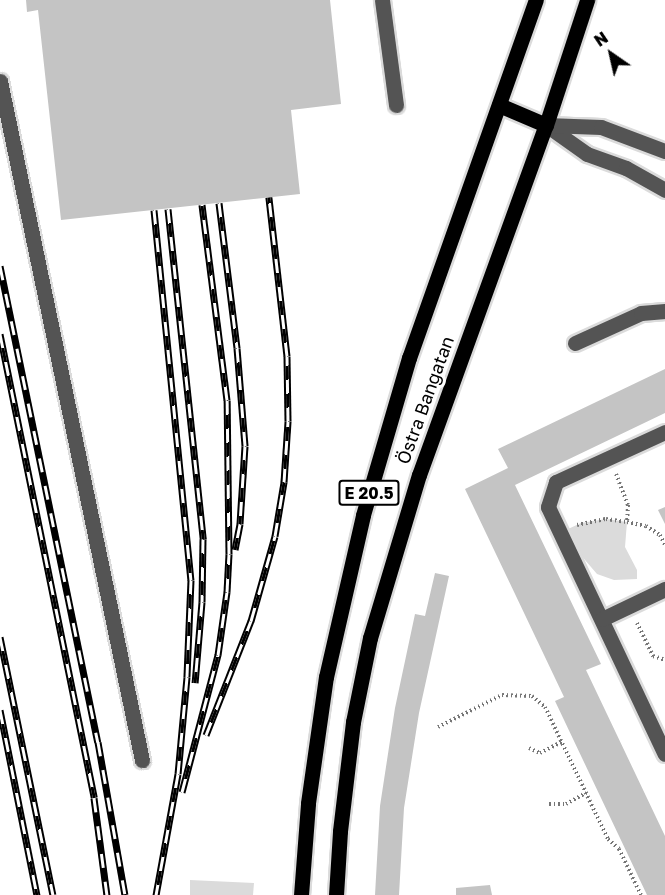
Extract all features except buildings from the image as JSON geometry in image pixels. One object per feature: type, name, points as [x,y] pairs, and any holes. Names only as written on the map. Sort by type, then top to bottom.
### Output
[{"type":"main road","name":"Östra Bangatan","points":[[301,895],[309,803],[326,676],[363,515],[409,358],[536,0]]},
{"type":"main road","name":"Östra Bangatan","points":[[336,895],[353,722],[370,638],[418,476],[546,125],[587,0]]},
{"type":"main road","points":[[499,105],[546,125]]},
{"type":"street","points":[[382,0],[396,105]]},
{"type":"street","points":[[0,81],[142,760]]},
{"type":"street","points":[[546,125],[601,127],[665,151]]},
{"type":"street","points":[[546,125],[587,154],[626,168],[665,190]]},
{"type":"street","points":[[575,343],[640,313],[665,311]]},
{"type":"street","points":[[665,432],[556,482],[548,507],[665,753]]},
{"type":"street","points":[[602,619],[665,590]]},
{"type":"path","points":[[607,459],[622,485],[628,505],[627,522]]},
{"type":"path","points":[[560,533],[581,523],[606,519],[646,526],[660,535],[665,545]]},
{"type":"path","points":[[630,606],[652,656],[665,660]]},
{"type":"path","points":[[438,726],[502,695],[532,696],[545,707],[608,839],[619,849],[641,895]]},
{"type":"path","points":[[529,748],[540,753],[562,742]]},
{"type":"path","points":[[549,804],[566,804],[586,793]]},
{"type":"shaded area","points":[[606,519],[627,522],[625,547],[637,570],[637,579],[614,580],[597,574],[573,546],[568,529],[581,523]]},
{"type":"shaded area","points":[[190,880],[254,883],[253,895],[190,895]]},
{"type":"railway","points":[[206,735],[251,621],[275,536],[284,482],[288,421],[287,356],[269,197]]},
{"type":"railway","points":[[219,203],[237,348],[245,446],[240,524],[235,550]]},
{"type":"railway","points":[[182,792],[218,655],[227,592],[229,554],[227,400],[202,205]]},
{"type":"railway","points":[[168,209],[203,539],[202,602],[195,683]]},
{"type":"railway","points":[[154,210],[191,580],[187,677],[178,774],[156,895]]},
{"type":"railway","points":[[0,266],[98,742],[125,895]]},
{"type":"railway","points":[[0,334],[94,798],[107,895]]},
{"type":"railway","points":[[0,637],[53,895]]},
{"type":"railway","points":[[0,710],[37,895]]}]
